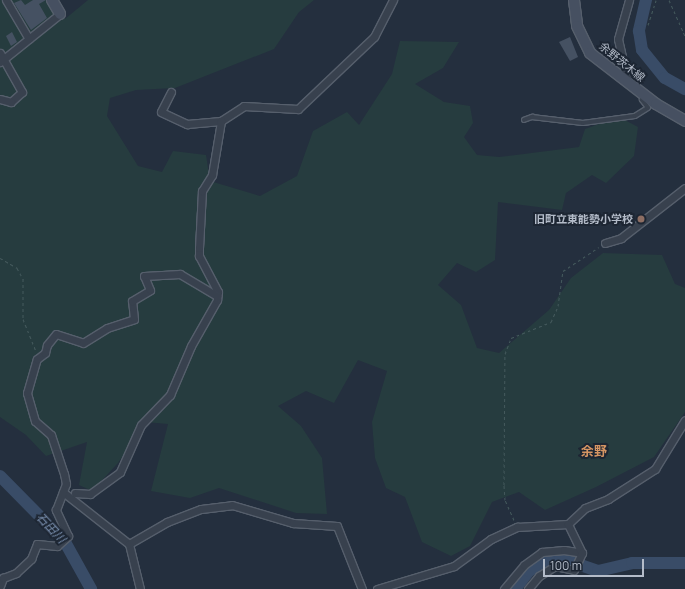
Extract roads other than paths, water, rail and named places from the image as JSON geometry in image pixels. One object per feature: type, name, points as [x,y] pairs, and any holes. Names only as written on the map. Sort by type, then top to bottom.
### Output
[{"type":"main road","points":[[52,0],[60,14]]},
{"type":"main road","name":"余野茨木線","points":[[574,0],[577,26],[590,53],[645,96],[685,121]]},
{"type":"street","points":[[6,0],[29,39]]},
{"type":"street","points":[[171,92],[162,106],[165,116],[186,124],[221,121],[244,106],[298,110],[374,37],[393,0]]},
{"type":"street","points":[[628,83],[618,39],[630,0]]},
{"type":"street","points":[[0,99],[11,102],[22,92],[1,58],[29,39],[60,14]]},
{"type":"street","points":[[75,493],[90,494],[120,472],[141,425],[170,395],[217,296],[199,256],[199,248],[202,191],[212,175],[221,121]]},
{"type":"street","points":[[605,244],[621,238],[685,188]]},
{"type":"street","points":[[0,586],[3,578],[16,573],[31,559],[37,544],[57,546],[68,536],[56,510],[63,492],[64,474],[51,435],[38,425],[29,405],[27,392],[37,359],[56,334],[83,343],[108,328],[134,319],[132,301],[150,290],[144,276],[180,274],[217,296]]},
{"type":"street","points":[[376,589],[454,566],[491,539],[517,527],[568,524],[585,508],[608,499],[655,469],[685,420]]},
{"type":"street","points":[[63,492],[129,544],[140,589]]},
{"type":"street","points":[[129,544],[167,522],[201,509],[232,506],[293,523],[338,526],[362,589]]},
{"type":"street","points":[[568,524],[582,553]]},
{"type":"street","points":[[504,589],[524,564],[542,552],[564,550],[582,553]]},
{"type":"street","points":[[528,589],[539,576],[555,566],[574,570],[582,553]]},
{"type":"lane","points":[[524,120],[532,117],[583,123],[635,116],[648,108],[642,100],[645,96]]},
{"type":"waterway","points":[[646,0],[639,31],[642,50],[665,78],[685,89]]},
{"type":"waterway","name":"石田川","points":[[0,476],[65,542],[91,589]]},
{"type":"waterway","points":[[515,589],[529,571],[549,559],[560,558],[598,571],[632,563],[685,563]]},
{"type":"place","name":"旧町立東能勢小学校","points":[[641,219]]},
{"type":"district","name":"余野","points":[[594,451]]}]
